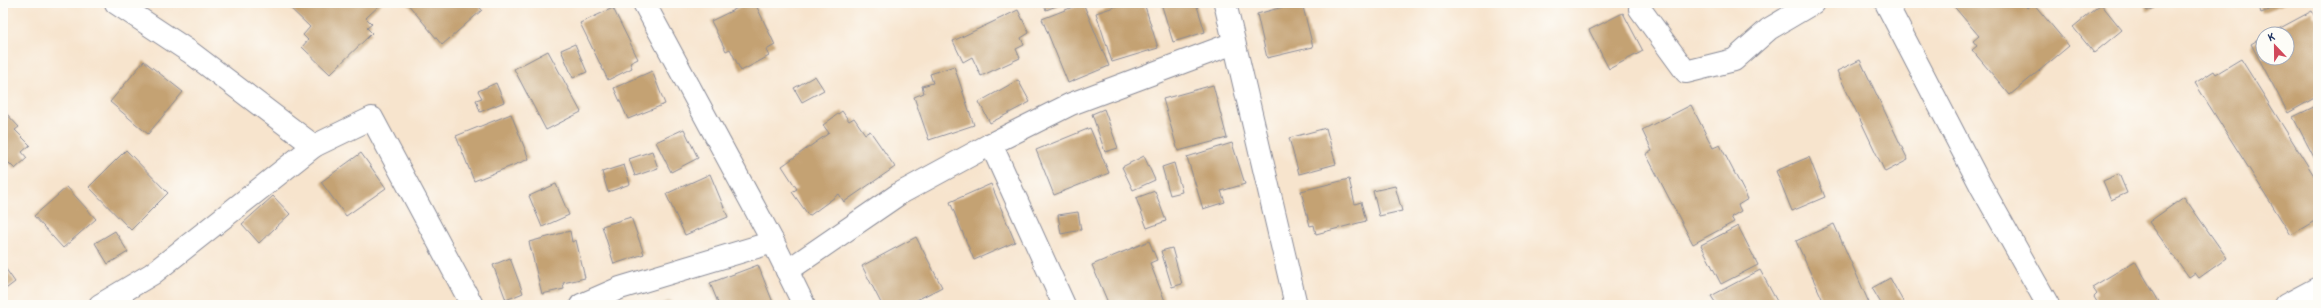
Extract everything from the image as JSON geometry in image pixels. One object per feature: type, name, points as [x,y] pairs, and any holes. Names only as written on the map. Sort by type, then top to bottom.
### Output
[{"type":"street","points":[[116,3],[190,52],[314,146]]},
{"type":"street","points":[[644,3],[773,242],[804,305]]},
{"type":"street","points":[[1225,3],[1296,305]]},
{"type":"street","points":[[1640,9],[1686,72],[1734,60],[1769,29],[1813,3]]},
{"type":"street","points":[[1886,3],[1982,186],[2048,305]]},
{"type":"street","points":[[787,271],[899,194],[991,144],[1071,104],[1234,43]]},
{"type":"street","points":[[100,305],[152,274],[314,146],[372,118],[472,305]]},
{"type":"street","points":[[991,144],[1064,305]]},
{"type":"street","points":[[581,305],[620,288],[773,242]]},
{"type":"building","points":[[285,3],[382,3],[366,18],[372,24],[367,28],[372,33],[330,74],[302,47],[308,40],[303,35],[310,27]]},
{"type":"building","points":[[407,3],[476,3],[482,10],[442,45]]},
{"type":"building","points":[[748,3],[755,3],[775,45],[766,50],[769,56],[741,71],[730,49],[726,51],[711,21]]},
{"type":"building","points":[[1043,3],[1064,3],[1046,10]]},
{"type":"building","points":[[1083,3],[1109,66],[1068,83],[1042,19]]},
{"type":"building","points":[[1126,3],[1144,3],[1158,48],[1112,62],[1096,13]]},
{"type":"building","points":[[1161,3],[1196,3],[1205,32],[1173,42]]},
{"type":"building","points":[[1302,3],[1313,47],[1267,58],[1257,14]]},
{"type":"building","points":[[1951,3],[2023,3],[2027,8],[2033,3],[2069,46],[2010,95],[1972,50],[1977,46],[1973,41],[1979,36]]},
{"type":"building","points":[[2144,3],[2164,3],[2147,11]]},
{"type":"building","points":[[2258,3],[2287,3],[2261,13]]},
{"type":"building","points":[[2101,4],[2122,30],[2094,53],[2073,27]]},
{"type":"building","points":[[613,8],[638,59],[630,63],[632,68],[608,80],[580,23]]},
{"type":"building","points":[[1018,10],[1029,33],[1021,38],[1024,45],[1016,49],[1020,58],[981,76],[972,57],[963,62],[953,41]]},
{"type":"building","points":[[2312,11],[2318,23],[2318,96],[2288,113],[2263,66],[2295,66],[2295,26],[2284,26]]},
{"type":"building","points":[[1623,13],[1643,51],[1609,69],[1589,30]]},
{"type":"building","points":[[2255,42],[2255,51],[2251,44]]},
{"type":"building","points":[[575,44],[587,72],[573,78],[561,50]]},
{"type":"building","points":[[548,51],[581,112],[546,130],[514,69]]},
{"type":"building","points":[[2241,59],[2318,182],[2318,219],[2291,235],[2195,83],[2214,71],[2216,74]]},
{"type":"building","points":[[1860,60],[1908,160],[1885,172],[1837,71]]},
{"type":"building","points":[[144,61],[183,92],[148,134],[110,102]]},
{"type":"building","points":[[954,66],[974,125],[929,140],[914,97],[924,93],[922,86],[933,83],[930,74]]},
{"type":"building","points":[[652,71],[665,104],[628,119],[614,88]]},
{"type":"building","points":[[815,76],[824,90],[802,102],[794,88]]},
{"type":"building","points":[[1018,80],[1030,102],[990,123],[979,102]]},
{"type":"building","points":[[496,83],[504,102],[480,112],[476,100],[482,98],[478,91]]},
{"type":"building","points":[[1213,85],[1227,138],[1178,151],[1163,99]]},
{"type":"building","points":[[1691,105],[1713,148],[1720,145],[1748,199],[1738,205],[1741,211],[1731,217],[1734,222],[1693,244],[1646,154],[1652,151],[1642,130]]},
{"type":"building","points":[[2318,105],[2318,165],[2293,117]]},
{"type":"building","points":[[1104,109],[1118,148],[1105,152],[1092,114]]},
{"type":"building","points":[[3,110],[19,127],[15,130],[30,145],[22,152],[27,158],[15,169],[9,163],[3,168]]},
{"type":"building","points":[[842,111],[849,121],[854,118],[865,134],[870,131],[895,167],[844,202],[839,194],[809,216],[792,192],[797,189],[782,166],[829,133],[823,125]]},
{"type":"building","points":[[511,114],[529,159],[474,181],[456,136]]},
{"type":"building","points":[[1090,128],[1109,173],[1054,195],[1036,150]]},
{"type":"building","points":[[1326,128],[1336,164],[1299,174],[1289,138]]},
{"type":"building","points":[[684,129],[698,158],[671,172],[656,142]]},
{"type":"building","points":[[1232,143],[1245,184],[1221,191],[1225,202],[1203,209],[1187,157]]},
{"type":"building","points":[[126,150],[168,193],[131,230],[89,187]]},
{"type":"building","points":[[652,151],[658,168],[635,176],[629,159]]},
{"type":"building","points":[[361,153],[386,188],[346,216],[321,182]]},
{"type":"building","points":[[1144,156],[1155,180],[1133,190],[1122,167]]},
{"type":"building","points":[[1809,157],[1825,197],[1792,211],[1776,171]]},
{"type":"building","points":[[1174,163],[1182,192],[1170,195],[1162,167]]},
{"type":"building","points":[[624,165],[630,184],[608,192],[602,172]]},
{"type":"building","points":[[710,174],[728,217],[685,235],[666,194]]},
{"type":"building","points":[[2119,174],[2127,193],[2111,200],[2103,181]]},
{"type":"building","points":[[1349,179],[1355,204],[1361,202],[1366,221],[1316,234],[1314,225],[1310,226],[1301,191]]},
{"type":"building","points":[[556,184],[569,215],[542,227],[529,196]]},
{"type":"building","points":[[991,184],[1015,242],[974,260],[950,202]]},
{"type":"building","points":[[1395,186],[1402,211],[1379,216],[1373,191]]},
{"type":"building","points":[[67,187],[96,219],[63,248],[34,216]]},
{"type":"building","points":[[1155,191],[1166,221],[1147,228],[1136,198]]},
{"type":"building","points":[[273,196],[290,214],[259,243],[242,224]]},
{"type":"building","points":[[2184,197],[2227,258],[2199,278],[2195,273],[2189,277],[2149,222]]},
{"type":"building","points":[[1078,212],[1081,230],[1061,234],[1058,215]]},
{"type":"building","points":[[631,217],[644,254],[614,264],[602,226]]},
{"type":"building","points":[[1834,224],[1870,305],[1825,305],[1796,241]]},
{"type":"building","points":[[1738,226],[1758,265],[1721,284],[1701,245]]},
{"type":"building","points":[[115,231],[128,252],[108,264],[95,243]]},
{"type":"building","points":[[570,231],[572,242],[576,240],[585,278],[563,283],[564,289],[542,294],[529,242]]},
{"type":"building","points":[[916,237],[942,287],[907,305],[882,305],[862,266]]},
{"type":"building","points":[[1149,241],[1157,260],[1150,263],[1165,301],[1155,305],[1109,305],[1092,265]]},
{"type":"building","points":[[1172,248],[1182,284],[1172,287],[1161,251]]},
{"type":"building","points":[[510,258],[523,293],[506,300],[493,265]]},
{"type":"building","points":[[2135,261],[2161,305],[2099,305],[2094,297],[2097,294],[2092,287]]},
{"type":"building","points":[[3,265],[15,282],[3,291]]},
{"type":"building","points":[[758,265],[774,305],[719,305],[710,283]]},
{"type":"building","points":[[1760,270],[1779,305],[1717,305],[1711,296]]},
{"type":"building","points":[[1890,278],[1905,305],[1882,305],[1872,288]]},
{"type":"building","points":[[670,300],[673,305],[659,305]]}]
